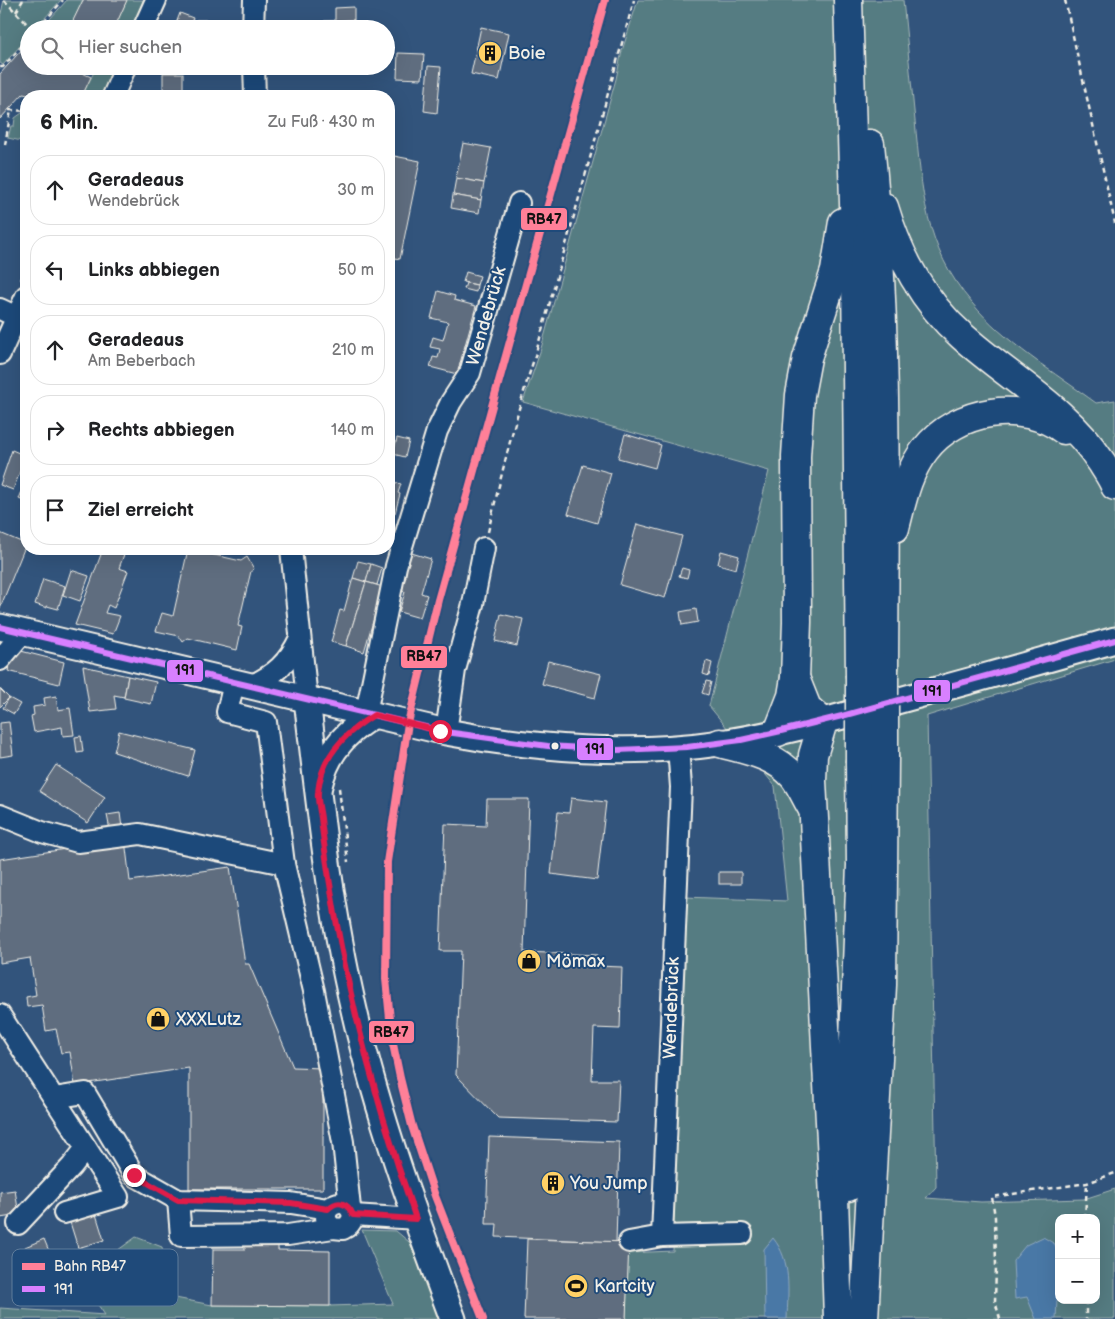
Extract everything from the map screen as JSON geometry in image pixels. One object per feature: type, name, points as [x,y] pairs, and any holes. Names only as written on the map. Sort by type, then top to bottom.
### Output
[{"type":"highway","points":[[848,0],[863,162],[880,275],[885,424],[884,571],[872,671]]},
{"type":"highway","points":[[854,0],[863,162],[856,270],[872,671],[872,760],[882,985],[864,1319]]},
{"type":"highway","points":[[863,162],[914,279],[936,308],[960,335],[1062,415],[1094,451],[1115,486]]},
{"type":"highway","points":[[778,732],[792,696],[795,678],[797,622],[796,456],[800,395],[807,358],[835,270],[863,162]]},
{"type":"highway","points":[[884,571],[910,475],[926,449],[944,432],[971,416],[1008,411],[1039,416],[1057,425],[1074,438],[1088,455],[1105,484],[1115,508]]},
{"type":"highway","points":[[795,678],[808,708],[823,722],[812,755],[812,809],[839,1319]]},
{"type":"highway","points":[[720,743],[760,754],[776,761],[795,778],[812,809]]},
{"type":"highway","points":[[839,1319],[850,1151],[861,874],[872,760]]},
{"type":"main road","points":[[12,629],[446,732],[515,744],[555,748],[678,748],[720,743],[778,732],[823,722],[1115,640]]},
{"type":"main road","points":[[307,700],[328,790],[334,906],[354,1009],[382,1116],[416,1219],[453,1319]]},
{"type":"main road","points":[[328,790],[323,771],[333,751],[349,732],[370,714]]},
{"type":"street","points":[[147,20],[156,0]]},
{"type":"street","points":[[253,20],[254,0]]},
{"type":"street","points":[[116,90],[122,75]]},
{"type":"street","points":[[254,75],[255,90]]},
{"type":"street","name":"Wendebrück","points":[[370,714],[396,566],[438,431],[451,402],[470,373],[519,202]]},
{"type":"street","points":[[0,354],[8,313],[20,302]]},
{"type":"street","points":[[446,732],[455,670],[473,604],[484,548]]},
{"type":"street","points":[[292,555],[307,700]]},
{"type":"street","points":[[0,660],[12,629]]},
{"type":"street","points":[[300,638],[294,651],[280,668],[267,678],[242,685],[227,712],[266,722],[284,864],[314,991],[342,1142],[341,1209]]},
{"type":"street","name":"Wendebrück","points":[[662,1236],[681,787],[678,748]]},
{"type":"street","points":[[0,815],[42,832],[78,842],[140,834],[284,864]]},
{"type":"street","points":[[0,1014],[118,1197],[64,1213]]},
{"type":"street","points":[[54,1098],[84,1093],[134,1175],[178,1200],[291,1203],[416,1219]]},
{"type":"street","points":[[18,1224],[72,1166],[86,1148]]},
{"type":"street","points":[[178,1200],[181,1236],[288,1235],[333,1228],[326,1220],[326,1214],[341,1209]]},
{"type":"street","points":[[629,1242],[662,1236],[742,1234]]},
{"type":"path","points":[[4,0],[24,20]]},
{"type":"path","points":[[16,12],[23,0]]},
{"type":"path","points":[[46,20],[63,0]]},
{"type":"path","points":[[484,548],[518,411],[538,347],[634,0]]},
{"type":"path","points":[[1065,0],[1115,223]]},
{"type":"path","points":[[0,67],[3,67],[20,48]]},
{"type":"path","points":[[5,145],[10,110],[20,110]]},
{"type":"path","points":[[328,790],[349,871]]},
{"type":"path","points":[[1000,1319],[995,1301],[995,1217],[992,1197],[1087,1183],[1115,1173]]},
{"type":"path","points":[[1084,1214],[1087,1183]]},
{"type":"path","points":[[1086,1304],[1086,1319]]},
{"type":"green space","points":[[4,0],[61,0],[43,20],[20,20],[20,46],[3,65],[0,63],[0,18]]},
{"type":"green space","points":[[67,0],[83,0],[73,20],[49,20]]},
{"type":"green space","points":[[127,0],[145,0],[136,20],[118,20]]},
{"type":"green space","points":[[638,0],[903,0],[923,194],[928,217],[944,261],[956,282],[972,303],[1014,344],[1096,403],[1115,400],[1115,659],[927,716],[936,1187],[926,1198],[981,1202],[1084,1199],[1115,1189],[1115,1319],[626,1319],[628,1253],[673,1251],[685,897],[787,901],[775,786],[709,706],[769,471],[523,402],[540,352],[616,79],[622,51]]},
{"type":"green space","points":[[92,75],[112,75],[105,90],[85,90]]},
{"type":"green space","points":[[20,114],[20,141],[8,138],[11,126],[14,126],[15,118]]},
{"type":"green space","points":[[362,1230],[396,1231],[415,1247],[442,1319],[0,1319],[0,1308],[105,1315],[99,1306],[178,1306],[178,1299],[212,1305],[330,1306],[393,1304]]},
{"type":"green space","points":[[136,1237],[162,1247],[162,1249],[120,1249]]},
{"type":"water","points":[[1043,1237],[1055,1244],[1056,1319],[1036,1319],[1027,1297],[1015,1299],[1013,1261],[1026,1245]]},
{"type":"water","points":[[773,1238],[783,1256],[788,1277],[787,1319],[765,1319],[764,1249]]},
{"type":"building","points":[[83,0],[127,0],[118,20],[73,20]]},
{"type":"building","points":[[354,7],[354,20],[335,20],[335,8]]},
{"type":"building","points":[[180,13],[193,18],[192,20],[177,20]]},
{"type":"building","name":"Boie","points":[[481,27],[509,33],[499,80],[471,74]]},
{"type":"building","points":[[20,52],[20,75],[87,75],[91,77],[85,90],[20,90],[20,97],[0,119],[0,74]]},
{"type":"building","points":[[398,53],[424,54],[422,79],[397,78]]},
{"type":"building","points":[[428,66],[441,67],[437,113],[424,111]]},
{"type":"building","points":[[163,75],[183,75],[183,90],[163,90]]},
{"type":"building","points":[[463,143],[491,148],[484,183],[456,178]]},
{"type":"building","points":[[395,156],[420,161],[400,259],[395,258]]},
{"type":"building","points":[[456,178],[484,183],[481,200],[453,195]]},
{"type":"building","points":[[453,195],[481,200],[479,213],[451,208]]},
{"type":"building","points":[[466,272],[480,276],[477,285],[463,282]]},
{"type":"building","points":[[466,283],[477,285],[476,292],[464,289]]},
{"type":"building","points":[[438,291],[455,296],[454,300],[476,306],[457,374],[430,367],[433,357],[438,358],[440,349],[430,347],[433,337],[443,340],[448,322],[431,318]]},
{"type":"building","points":[[625,434],[661,445],[655,468],[618,458]]},
{"type":"building","points":[[397,438],[409,441],[405,457],[395,454]]},
{"type":"building","points":[[12,450],[20,453],[20,472],[13,490],[0,485]]},
{"type":"building","points":[[583,465],[611,473],[597,523],[568,514]]},
{"type":"building","points":[[395,482],[401,484],[398,493],[400,494],[395,513]]},
{"type":"building","points":[[637,524],[682,536],[665,598],[620,585]]},
{"type":"building","points":[[0,533],[20,541],[20,555],[22,555],[0,608]]},
{"type":"building","points":[[405,551],[431,559],[421,593],[427,595],[420,618],[399,612],[405,592],[401,591],[406,576],[398,574]]},
{"type":"building","points":[[721,551],[739,556],[736,569],[718,564]]},
{"type":"building","points":[[101,555],[124,555],[119,568],[128,571],[114,608],[108,605],[105,613],[120,616],[113,634],[75,625]]},
{"type":"building","points":[[187,555],[214,555],[241,561],[247,557],[254,569],[251,571],[238,626],[242,627],[237,650],[188,638],[183,642],[179,636],[156,631],[162,613],[173,616]]},
{"type":"building","points":[[358,561],[371,564],[366,582],[353,578]]},
{"type":"building","points":[[371,564],[382,568],[377,585],[366,582]]},
{"type":"building","points":[[682,568],[689,570],[687,578],[679,576]]},
{"type":"building","points":[[71,570],[89,576],[80,601],[63,595]]},
{"type":"building","points":[[353,578],[366,582],[346,646],[331,642],[340,610],[344,611]]},
{"type":"building","points":[[43,579],[65,586],[58,609],[35,604]]},
{"type":"building","points":[[366,582],[383,587],[364,652],[346,646]]},
{"type":"building","points":[[696,609],[698,622],[682,625],[680,612]]},
{"type":"building","points":[[501,614],[523,619],[517,646],[495,641]]},
{"type":"building","points":[[13,649],[64,662],[59,684],[8,671]]},
{"type":"building","points":[[548,661],[601,674],[595,698],[542,684]]},
{"type":"building","points":[[706,661],[712,663],[709,676],[703,674]]},
{"type":"building","points":[[83,666],[128,676],[124,697],[114,695],[116,709],[90,712]]},
{"type":"building","points":[[128,676],[156,682],[151,704],[124,698]]},
{"type":"building","points":[[706,681],[711,682],[708,695],[702,693]]},
{"type":"building","points":[[0,689],[9,698],[0,707]]},
{"type":"building","points":[[56,696],[58,710],[70,708],[74,735],[63,736],[62,727],[34,732],[31,716],[34,715],[33,707],[45,705],[44,698]]},
{"type":"building","points":[[9,698],[20,704],[14,714],[3,708]]},
{"type":"building","points":[[9,722],[13,755],[0,757],[0,723]]},
{"type":"building","points":[[119,731],[195,750],[188,776],[114,752]]},
{"type":"building","points":[[81,736],[83,752],[77,753],[75,737]]},
{"type":"building","points":[[56,765],[105,797],[88,823],[39,791]]},
{"type":"building","points":[[571,798],[606,802],[597,880],[551,874],[558,812],[569,813]]},
{"type":"building","name":"Mömax","points":[[487,799],[529,799],[524,952],[597,955],[597,966],[622,967],[620,1029],[594,1028],[592,1080],[619,1080],[617,1122],[498,1118],[456,1075],[461,951],[440,951],[445,824],[486,826]]},
{"type":"building","points":[[120,813],[122,828],[110,830],[107,815]]},
{"type":"building","name":"XXXLutz","points":[[125,840],[130,881],[230,867],[245,964],[249,964],[293,1067],[323,1068],[323,1189],[189,1189],[189,1068],[75,1085],[70,1052],[61,1053],[56,1029],[46,1031],[42,1005],[27,1007],[26,997],[36,995],[30,958],[0,963],[0,859]]},
{"type":"building","points":[[719,872],[741,872],[741,884],[719,884]]},
{"type":"building","name":"You Jump","points":[[489,1137],[619,1142],[616,1242],[496,1237],[497,1224],[486,1224]]},
{"type":"building","points":[[15,1190],[19,1215],[0,1218],[0,1192]]},
{"type":"building","points":[[95,1211],[104,1240],[78,1248],[69,1219]]},
{"type":"building","points":[[44,1239],[48,1249],[26,1249],[25,1247]]},
{"type":"building","points":[[245,1239],[278,1240],[278,1250],[330,1251],[330,1306],[212,1305],[213,1249],[245,1249]]},
{"type":"building","name":"Kartcity","points":[[527,1239],[629,1242],[626,1319],[524,1319]]},
{"type":"rail line","name":"RB47","points":[[483,1319],[435,1196],[412,1126],[400,1078],[392,1039],[386,979],[387,862],[408,723],[438,600],[605,0]]},
{"type":"transit line","name":"191","points":[[0,627],[446,732],[548,746],[618,750],[687,747],[741,740],[842,716],[1115,640]]},
{"type":"place","name":"Boie","points":[[490,53]]},
{"type":"place","name":"Mömax","points":[[529,961]]},
{"type":"place","name":"XXXLutz","points":[[158,1019]]},
{"type":"place","name":"You Jump","points":[[553,1183]]},
{"type":"place","name":"Kartcity","points":[[576,1286]]},
{"type":"route","points":[[134,1175],[178,1200],[291,1203],[328,1209],[332,1204],[338,1202],[350,1208],[353,1215],[416,1219],[379,1107],[354,1009],[334,906],[318,793],[326,764],[333,751],[349,732],[361,722],[374,715],[440,731]]}]
